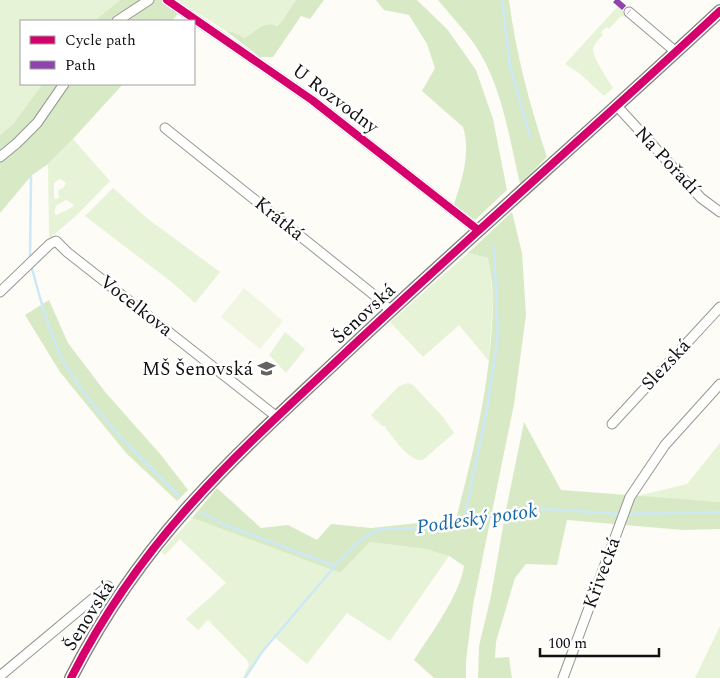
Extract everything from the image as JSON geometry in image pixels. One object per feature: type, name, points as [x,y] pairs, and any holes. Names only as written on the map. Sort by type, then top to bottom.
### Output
[{"type":"main road","name":"Šenovská","points":[[71,678],[109,612],[135,573],[162,538],[204,490],[277,417],[391,310],[617,106],[720,10]]},
{"type":"street","points":[[118,20],[148,0]]},
{"type":"street","name":"U Rozvodny","points":[[167,0],[312,100],[478,230]]},
{"type":"street","points":[[629,12],[676,52]]},
{"type":"street","points":[[0,157],[18,143],[37,123],[63,85]]},
{"type":"street","name":"Na Pořadí","points":[[617,106],[702,198],[720,212]]},
{"type":"street","name":"Krátká","points":[[165,128],[391,310]]},
{"type":"street","name":"Vocelkova","points":[[0,292],[50,244],[56,241],[67,252],[277,417]]},
{"type":"street","name":"Slezská","points":[[612,424],[720,306]]},
{"type":"street","name":"Křivecká","points":[[563,678],[630,497],[665,445],[720,384]]},
{"type":"street","points":[[0,676],[108,586]]},
{"type":"green space","points":[[0,0],[120,0],[95,20],[20,20],[20,85],[43,85],[13,124],[0,135]]},
{"type":"green space","points":[[120,0],[167,0],[181,10],[173,20],[95,20]]},
{"type":"green space","points":[[179,0],[296,0],[282,21],[276,26],[272,24],[264,25],[245,38],[226,31]]},
{"type":"green space","points":[[296,0],[324,0],[310,19],[301,16],[273,57],[260,57],[226,31],[245,38],[264,25],[272,24],[277,26]]},
{"type":"green space","points":[[376,0],[417,0],[447,29],[476,70],[493,119],[507,190],[475,220],[454,204],[466,156],[463,127],[422,91],[435,68],[427,44],[409,15],[384,10]]},
{"type":"green space","points":[[438,0],[509,0],[524,80],[547,157],[520,184],[504,112],[492,77],[475,45]]},
{"type":"green space","points":[[618,6],[626,14],[625,16],[620,17],[609,29],[607,27],[601,32],[603,35],[593,48],[598,63],[613,88],[604,96],[579,73],[565,64]]},
{"type":"green space","points":[[42,85],[122,85],[48,164],[31,176],[0,213],[0,135],[13,124]]},
{"type":"green space","points":[[73,139],[110,181],[78,214],[50,238],[49,235],[48,164]],"holes":[[[60,179],[66,183],[58,192],[59,198],[56,199],[54,198],[54,183]],[[66,200],[74,206],[56,215],[54,212],[56,206]]]},
{"type":"green space","points":[[113,188],[148,219],[220,272],[195,303],[174,284],[85,216]]},
{"type":"green space","points":[[512,212],[522,253],[526,315],[514,404],[473,605],[466,661],[466,678],[434,678],[414,660],[451,602],[457,589],[464,566],[449,556],[426,549],[370,542],[340,573],[192,518],[217,488],[261,528],[288,525],[317,540],[331,524],[371,528],[456,519],[481,411],[492,328],[493,295],[488,258],[468,253]]},
{"type":"green space","points":[[468,253],[488,258],[493,298],[489,361],[459,325],[423,357],[390,322]]},
{"type":"green space","points":[[244,288],[283,321],[260,349],[221,317]]},
{"type":"green space","points":[[49,300],[68,343],[106,393],[161,455],[188,490],[177,501],[126,453],[60,372],[25,315]]},
{"type":"green space","points":[[285,332],[305,349],[286,373],[269,355]]},
{"type":"green space","points":[[408,383],[413,385],[443,417],[454,433],[423,460],[418,460],[408,454],[385,426],[382,426],[371,415],[399,386]]},
{"type":"green space","points":[[524,422],[561,490],[720,502],[720,529],[683,530],[567,520],[557,565],[526,564],[515,578],[496,642],[495,658],[509,657],[512,678],[478,678],[479,646],[491,596]]},
{"type":"green space","points":[[720,443],[720,502],[633,497],[687,484]]},
{"type":"green space","points":[[192,518],[340,573],[370,542],[426,549],[449,556],[390,641],[347,613],[307,664],[274,637],[245,678],[243,678],[249,665],[247,660],[208,620],[198,630],[186,619],[226,583],[180,539],[165,555],[161,552]]},
{"type":"green space","points":[[720,626],[720,678],[695,678]]},
{"type":"waterway","points":[[502,0],[510,66],[530,137]]},
{"type":"waterway","name":"Podleský potok","points":[[30,259],[31,176]]},
{"type":"waterway","points":[[464,521],[487,409],[498,336],[494,246]]},
{"type":"waterway","name":"Podleský potok","points":[[31,265],[51,332],[68,369],[92,404],[134,451],[179,496]]},
{"type":"waterway","name":"Podleský potok","points":[[200,512],[223,524],[335,566],[357,543],[373,532],[384,529],[445,527],[530,508],[622,514]]},
{"type":"waterway","name":"Podleský potok","points":[[626,514],[720,512]]},
{"type":"waterway","points":[[245,678],[262,652],[335,566]]},
{"type":"marked path","points":[[615,0],[629,12]]},
{"type":"cycle path","points":[[167,0],[312,100],[478,230]]},
{"type":"cycle path","points":[[71,678],[111,609],[141,565],[174,524],[231,462],[273,420],[404,299],[720,11]]},
{"type":"place","name":"MŠ Šenovská","points":[[267,369]]}]
